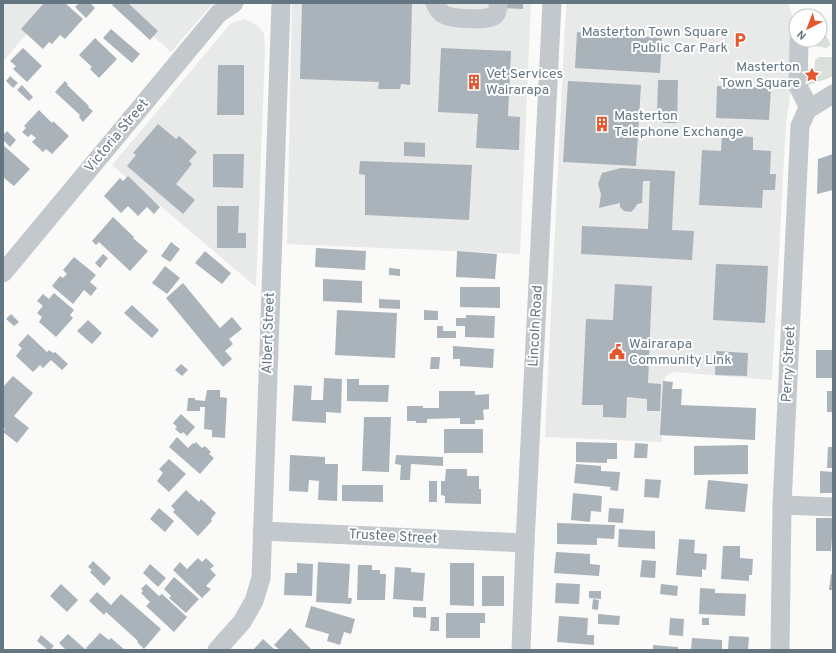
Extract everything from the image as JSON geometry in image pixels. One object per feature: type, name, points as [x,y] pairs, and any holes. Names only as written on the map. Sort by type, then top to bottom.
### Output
[{"type":"street","name":"Victoria Street","points":[[3,273],[219,13],[234,3]]},
{"type":"street","name":"Albert Street","points":[[217,650],[242,622],[254,601],[261,578],[281,3]]},
{"type":"street","points":[[435,3],[437,8],[444,15],[457,18],[487,18],[494,16],[498,11],[498,3]]},
{"type":"street","name":"Lincoln Road","points":[[521,650],[552,3]]},
{"type":"street","points":[[799,48],[798,86],[809,108],[833,94]]},
{"type":"street","name":"Perry Street","points":[[780,650],[782,504],[799,141],[802,119],[809,108]]},
{"type":"street","points":[[782,504],[833,507]]},
{"type":"street","name":"Trustee Street","points":[[262,531],[525,543]]},
{"type":"shaded area","points":[[3,3],[52,3],[3,62]]},
{"type":"shaded area","points":[[116,3],[213,3],[171,52]]},
{"type":"shaded area","points":[[292,3],[531,3],[520,254],[287,244]]},
{"type":"shaded area","points":[[566,3],[788,3],[790,8],[788,8],[788,48],[791,48],[790,98],[786,123],[772,380],[673,372],[665,377],[662,442],[545,437]]},
{"type":"shaded area","points":[[245,19],[257,25],[264,33],[265,50],[256,287],[112,165],[231,23]]},
{"type":"shaded area","points":[[828,39],[831,45],[828,47]]},
{"type":"shaded area","points":[[819,57],[831,57],[833,60],[833,76],[805,87],[805,84],[814,77],[815,60]]},
{"type":"building","points":[[44,3],[65,3],[83,19],[65,39],[60,35],[52,44],[49,42],[43,49],[21,29]]},
{"type":"building","points":[[79,3],[90,3],[95,8],[86,18],[75,7]]},
{"type":"building","points":[[115,3],[128,3],[158,31],[150,40],[112,5]]},
{"type":"building","points":[[302,3],[412,3],[410,85],[401,84],[400,89],[378,89],[379,82],[300,79]]},
{"type":"building","points":[[501,3],[523,3],[523,9],[501,8]]},
{"type":"building","points":[[111,29],[140,54],[132,63],[103,38]]},
{"type":"building","points":[[577,32],[662,38],[660,73],[575,68]]},
{"type":"building","points":[[95,38],[117,59],[99,78],[90,69],[92,67],[79,55]]},
{"type":"building","points":[[23,48],[42,66],[27,82],[13,69],[16,66],[10,61]]},
{"type":"building","name":"Vet Services Wairarapa","points":[[441,48],[511,51],[508,116],[520,117],[519,150],[476,148],[478,114],[438,112]]},
{"type":"building","points":[[218,65],[244,65],[244,115],[217,115]]},
{"type":"building","points":[[10,76],[18,83],[13,88],[6,81]]},
{"type":"building","points":[[658,80],[678,80],[677,123],[663,123],[663,114],[657,114]]},
{"type":"building","points":[[65,81],[68,84],[67,85],[93,111],[83,122],[79,117],[80,115],[55,92]]},
{"type":"building","name":"Masterton Telephone Exchange","points":[[568,81],[641,85],[636,166],[563,162]]},
{"type":"building","points":[[22,85],[33,97],[29,101],[17,90]]},
{"type":"building","points":[[717,86],[771,88],[769,120],[716,118]]},
{"type":"building","points":[[39,110],[52,123],[53,121],[69,136],[52,154],[46,149],[43,152],[32,142],[36,138],[31,134],[28,137],[22,132],[26,128],[24,126]]},
{"type":"building","points":[[158,124],[176,139],[179,136],[197,152],[189,161],[192,164],[176,184],[195,200],[183,214],[127,166],[136,155],[133,153]]},
{"type":"building","points":[[7,131],[16,140],[10,147],[3,140],[3,135]]},
{"type":"building","points":[[722,135],[753,137],[753,150],[771,151],[770,174],[776,174],[775,190],[763,190],[762,208],[699,205],[702,150],[721,151]]},
{"type":"building","points":[[404,142],[425,143],[425,157],[404,156]]},
{"type":"building","points":[[3,145],[30,169],[14,186],[4,178],[3,179]]},
{"type":"building","points":[[213,154],[244,154],[243,188],[213,187]]},
{"type":"building","points":[[833,154],[833,190],[817,194],[818,159]]},
{"type":"building","points":[[360,161],[472,165],[469,220],[365,215],[365,175],[359,174]]},
{"type":"building","points":[[621,168],[675,171],[672,230],[694,231],[692,260],[581,254],[582,226],[648,229],[650,181],[643,181],[642,203],[637,204],[631,212],[624,211],[620,207],[620,203],[599,208],[601,194],[598,184],[602,173]]},
{"type":"building","points":[[128,176],[160,207],[154,214],[147,207],[138,216],[128,206],[121,213],[104,196],[120,178],[123,181]]},
{"type":"building","points":[[217,206],[239,206],[238,233],[246,233],[246,248],[217,248]]},
{"type":"building","points":[[113,217],[148,251],[130,271],[99,242],[96,245],[92,241]]},
{"type":"building","points":[[171,242],[180,249],[170,262],[161,256]]},
{"type":"building","points":[[316,248],[366,251],[365,270],[315,267]]},
{"type":"building","points":[[205,251],[231,273],[222,284],[195,263]]},
{"type":"building","points":[[457,251],[497,254],[495,279],[456,277]]},
{"type":"building","points":[[103,254],[108,258],[100,268],[95,263]]},
{"type":"building","points":[[74,257],[96,275],[90,282],[97,288],[91,296],[84,290],[73,304],[52,286],[60,276],[63,278],[67,274],[63,270]]},
{"type":"building","points":[[716,264],[768,266],[765,323],[713,320]]},
{"type":"building","points":[[165,266],[180,278],[167,294],[152,283]]},
{"type":"building","points":[[389,268],[400,269],[400,276],[389,275]]},
{"type":"building","points":[[323,279],[362,281],[362,303],[323,301]]},
{"type":"building","points":[[183,283],[220,328],[232,317],[242,329],[229,339],[233,344],[225,351],[232,359],[223,367],[166,298]]},
{"type":"building","name":"Wairarapa Community Link","points":[[615,284],[652,286],[648,383],[661,384],[660,411],[647,411],[647,399],[627,397],[626,418],[603,417],[603,405],[582,405],[586,319],[613,320]]},
{"type":"building","points":[[460,287],[500,287],[500,308],[460,307]]},
{"type":"building","points":[[54,293],[74,310],[70,315],[73,318],[56,337],[39,322],[42,317],[37,313],[43,306],[37,301],[43,294],[49,299]]},
{"type":"building","points":[[379,299],[400,300],[400,309],[379,308]]},
{"type":"building","points":[[132,305],[159,330],[152,338],[124,313]]},
{"type":"building","points":[[337,310],[397,313],[395,358],[335,355]]},
{"type":"building","points":[[424,310],[438,311],[438,320],[424,320]]},
{"type":"building","points":[[11,314],[19,322],[14,326],[6,319]]},
{"type":"building","points":[[466,315],[495,316],[494,338],[465,337],[465,326],[456,326],[456,318],[466,318]]},
{"type":"building","points":[[88,320],[102,333],[92,344],[77,331]]},
{"type":"building","points":[[437,326],[443,326],[443,331],[456,331],[456,338],[437,338]]},
{"type":"building","points":[[28,334],[47,352],[49,350],[53,353],[55,352],[68,364],[62,370],[51,360],[43,368],[40,365],[33,372],[16,356],[22,348],[18,345]]},
{"type":"building","points":[[453,346],[494,349],[493,368],[460,366],[460,359],[453,359]]},
{"type":"building","points":[[816,350],[833,350],[833,378],[816,378]]},
{"type":"building","points":[[716,351],[748,353],[747,376],[715,375]]},
{"type":"building","points":[[431,357],[440,357],[439,369],[430,369]]},
{"type":"building","points":[[181,364],[188,370],[182,376],[175,370]]},
{"type":"building","points":[[13,376],[33,393],[14,416],[29,428],[17,443],[3,432],[5,429],[3,427],[3,387]]},
{"type":"building","points":[[324,378],[342,379],[341,413],[326,412],[326,423],[292,421],[294,385],[312,386],[311,400],[323,400]]},
{"type":"building","points":[[347,379],[359,379],[359,385],[389,385],[388,402],[347,401]]},
{"type":"building","points":[[663,381],[673,382],[672,389],[682,389],[681,405],[756,408],[755,440],[660,435]]},
{"type":"building","points":[[207,390],[220,390],[220,397],[227,398],[225,438],[212,437],[212,430],[204,429],[205,407],[200,407],[200,411],[187,411],[188,398],[195,398],[195,400],[205,401]]},
{"type":"building","points":[[439,391],[475,391],[475,395],[489,394],[489,409],[483,410],[484,420],[475,420],[475,424],[460,424],[460,418],[427,419],[427,423],[407,421],[407,406],[439,408]]},
{"type":"building","points":[[827,391],[833,391],[833,412],[827,412]]},
{"type":"building","points":[[181,414],[195,427],[187,436],[183,432],[181,434],[175,429],[177,427],[173,423]]},
{"type":"building","points":[[364,417],[391,417],[389,472],[362,471]]},
{"type":"building","points":[[444,429],[483,429],[483,453],[444,453]]},
{"type":"building","points":[[177,437],[188,448],[196,442],[202,448],[205,446],[211,452],[209,454],[214,458],[200,474],[169,447]]},
{"type":"building","points":[[576,442],[617,443],[617,459],[607,459],[607,463],[576,462]]},
{"type":"building","points":[[635,443],[648,444],[647,458],[634,458]]},
{"type":"building","points":[[748,445],[748,474],[694,475],[694,446]]},
{"type":"building","points":[[828,447],[833,447],[833,468],[827,468]]},
{"type":"building","points":[[290,455],[325,457],[325,464],[338,464],[337,501],[318,500],[319,481],[309,480],[308,492],[289,491]]},
{"type":"building","points":[[396,455],[443,457],[443,466],[411,464],[410,480],[400,480],[401,465],[395,464]]},
{"type":"building","points":[[169,459],[186,474],[169,492],[157,481],[163,473],[159,469]]},
{"type":"building","points":[[576,464],[601,466],[601,471],[620,472],[618,491],[610,490],[611,487],[574,483]]},
{"type":"building","points":[[446,469],[467,469],[467,476],[479,476],[481,504],[445,503],[445,496],[441,495],[441,481],[445,481]]},
{"type":"building","points":[[820,471],[833,472],[833,493],[820,493]]},
{"type":"building","points":[[645,479],[661,480],[659,498],[644,497]]},
{"type":"building","points":[[708,480],[748,484],[745,512],[705,509]]},
{"type":"building","points":[[429,481],[437,481],[437,502],[429,502]]},
{"type":"building","points":[[342,485],[383,485],[383,502],[342,501]]},
{"type":"building","points":[[186,490],[199,502],[201,499],[216,513],[211,519],[212,521],[198,536],[173,512],[175,510],[171,506]]},
{"type":"building","points":[[573,493],[602,496],[601,512],[591,511],[590,522],[571,520]]},
{"type":"building","points":[[159,508],[174,521],[165,532],[150,519]]},
{"type":"building","points":[[609,508],[624,509],[623,523],[608,522]]},
{"type":"building","points":[[816,518],[833,518],[833,538],[831,551],[816,551]]},
{"type":"building","points":[[557,523],[615,525],[614,539],[597,538],[597,545],[557,544]]},
{"type":"building","points":[[619,529],[655,531],[655,549],[618,547]]},
{"type":"building","points":[[679,539],[695,540],[694,553],[707,554],[706,570],[702,569],[702,577],[676,575]]},
{"type":"building","points":[[723,546],[740,546],[740,558],[753,559],[752,575],[749,575],[749,581],[721,579]]},
{"type":"building","points":[[556,552],[590,554],[590,564],[600,565],[599,576],[554,573]]},
{"type":"building","points":[[198,558],[202,562],[206,558],[214,566],[210,569],[216,575],[206,586],[211,589],[202,598],[173,570],[180,562],[187,569]]},
{"type":"building","points":[[642,560],[656,561],[655,578],[640,577]]},
{"type":"building","points":[[93,561],[111,578],[104,586],[90,572],[92,570],[88,567]]},
{"type":"building","points":[[318,562],[350,564],[348,598],[352,598],[351,604],[316,602]]},
{"type":"building","points":[[297,563],[313,564],[312,596],[284,595],[285,573],[297,573]]},
{"type":"building","points":[[450,563],[474,563],[474,606],[450,605]]},
{"type":"building","points":[[150,564],[166,578],[158,587],[143,573]]},
{"type":"building","points":[[358,565],[372,565],[372,570],[380,570],[380,574],[386,574],[385,600],[357,600]]},
{"type":"building","points":[[395,567],[411,568],[411,572],[425,573],[423,601],[393,599]]},
{"type":"building","points":[[831,574],[833,574],[833,590],[829,590]]},
{"type":"building","points":[[482,576],[504,576],[504,606],[482,606]]},
{"type":"building","points":[[174,577],[199,599],[186,613],[169,598],[171,596],[164,589]]},
{"type":"building","points":[[556,583],[580,584],[579,604],[555,603]]},
{"type":"building","points":[[61,584],[78,600],[67,612],[50,596]]},
{"type":"building","points":[[146,584],[159,596],[162,594],[187,617],[174,632],[146,606],[150,602],[141,593],[143,591],[141,589]]},
{"type":"building","points":[[661,584],[678,586],[677,596],[660,594]]},
{"type":"building","points":[[700,588],[715,589],[715,593],[746,594],[745,616],[699,614]]},
{"type":"building","points":[[589,591],[601,591],[601,599],[589,598]]},
{"type":"building","points":[[97,592],[111,605],[121,594],[161,629],[144,649],[137,642],[138,641],[106,612],[104,615],[89,601]]},
{"type":"building","points":[[593,599],[599,600],[598,610],[592,609]]},
{"type":"building","points":[[311,606],[355,619],[351,634],[344,632],[340,645],[327,641],[329,634],[305,627]]},
{"type":"building","points":[[413,607],[426,607],[426,618],[413,617]]},
{"type":"building","points":[[446,613],[485,613],[485,623],[480,623],[480,638],[446,638]]},
{"type":"building","points":[[598,614],[620,616],[619,625],[598,624]]},
{"type":"building","points":[[559,616],[588,618],[587,635],[594,635],[594,645],[557,642]]},
{"type":"building","points":[[431,617],[439,617],[439,631],[430,631]]},
{"type":"building","points":[[670,618],[684,619],[683,636],[669,635]]},
{"type":"building","points":[[702,618],[709,618],[709,625],[702,625]]},
{"type":"building","points":[[290,628],[312,650],[280,650],[274,645]]},
{"type":"building","points":[[100,633],[109,640],[111,638],[125,650],[88,650],[86,648]]},
{"type":"building","points":[[68,634],[86,650],[66,650],[59,643]]},
{"type":"building","points":[[41,635],[54,646],[50,650],[37,641]]},
{"type":"building","points":[[729,636],[749,637],[748,650],[728,650]]},
{"type":"building","points":[[692,638],[722,640],[722,650],[691,650]]},
{"type":"building","points":[[263,639],[275,650],[253,650]]},
{"type":"building","points":[[653,645],[678,647],[678,650],[653,650]]},
{"type":"place","name":"Masterton Town Square Public Car Park","points":[[740,40]]},
{"type":"place","name":"Masterton Town Square","points":[[812,75]]},
{"type":"place","name":"Vet Services Wairarapa","points":[[474,82]]},
{"type":"place","name":"Masterton Telephone Exchange","points":[[602,124]]},
{"type":"place","name":"Wairarapa Community Link","points":[[617,352]]}]
